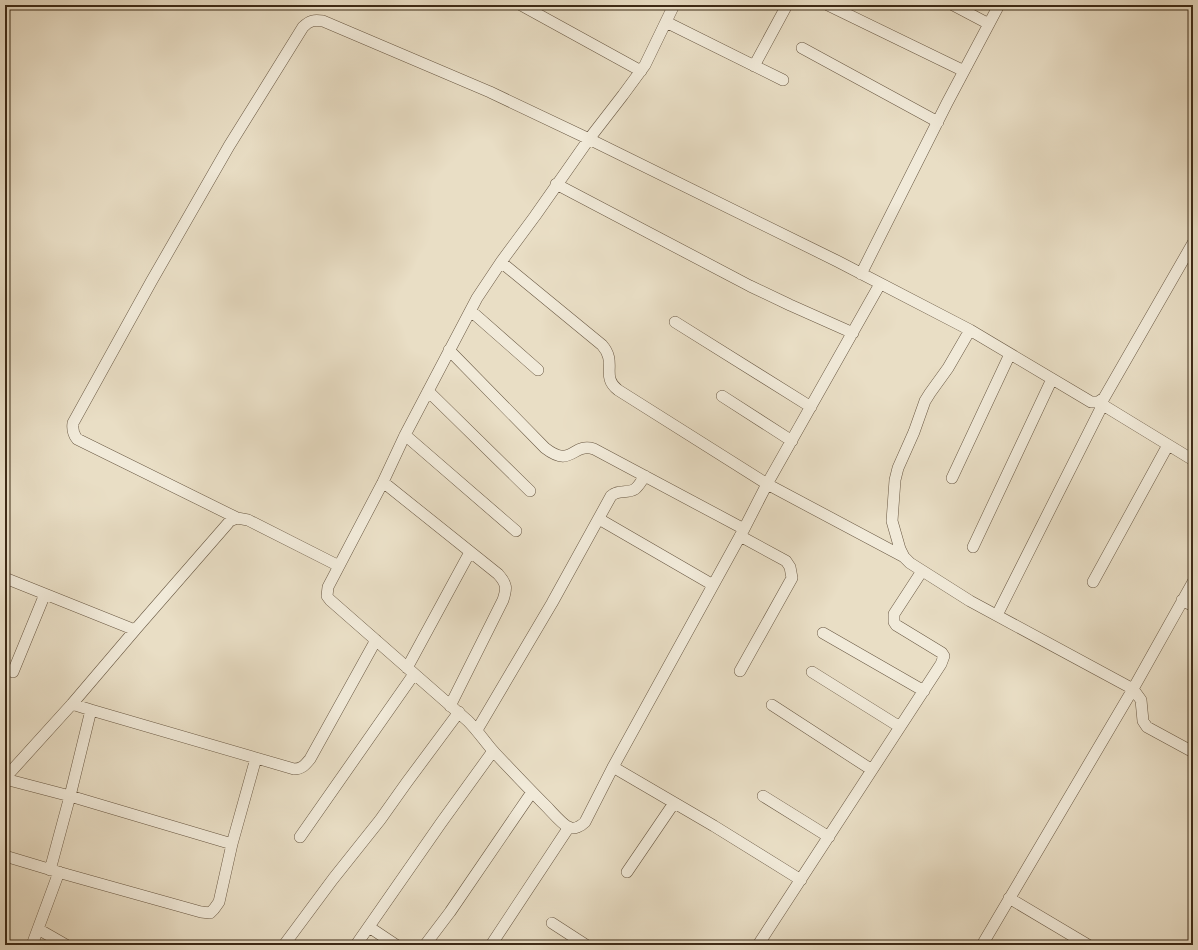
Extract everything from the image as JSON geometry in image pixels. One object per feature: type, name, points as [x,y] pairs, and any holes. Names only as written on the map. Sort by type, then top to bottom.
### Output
[{"type":"street","points":[[521,5],[640,71]]},
{"type":"street","points":[[674,5],[651,55],[556,184],[477,298],[405,435],[383,482],[328,587],[328,596],[330,600],[477,730],[494,751],[532,792],[569,828],[581,826],[585,822],[613,767],[742,533],[767,484],[880,284]]},
{"type":"street","points":[[754,66],[787,5]]},
{"type":"street","points":[[828,5],[964,71]]},
{"type":"street","points":[[953,5],[989,24]]},
{"type":"street","points":[[861,274],[999,5]]},
{"type":"street","points":[[339,566],[248,520],[237,518],[77,439],[72,429],[73,423],[229,146],[303,27],[308,22],[315,20],[323,21],[490,92],[837,261],[970,330],[1087,401],[1100,404],[1193,460]]},
{"type":"street","points":[[666,22],[783,80]]},
{"type":"street","points":[[802,48],[938,122]]},
{"type":"street","points":[[556,184],[750,286],[853,333]]},
{"type":"street","points":[[997,615],[1100,404],[1193,243]]},
{"type":"street","points":[[501,262],[602,345],[609,355],[609,376],[612,385],[767,484],[904,557],[922,571],[970,601],[1133,689],[1141,700],[1143,721],[1147,727],[1193,752]]},
{"type":"street","points":[[471,311],[538,370]]},
{"type":"street","points":[[676,322],[811,407]]},
{"type":"street","points":[[904,557],[900,549],[892,521],[895,480],[898,468],[914,432],[925,401],[948,368],[970,330]]},
{"type":"street","points":[[449,350],[551,453],[564,457],[583,447],[590,447],[645,476],[742,533],[786,561],[790,567],[792,578],[740,671]]},
{"type":"street","points":[[952,478],[1010,354]]},
{"type":"street","points":[[974,546],[1052,379]]},
{"type":"street","points":[[428,391],[530,491]]},
{"type":"street","points":[[722,396],[792,441]]},
{"type":"street","points":[[405,435],[516,531]]},
{"type":"street","points":[[1093,582],[1168,445]]},
{"type":"street","points":[[477,730],[552,603],[611,496],[617,492],[633,490],[645,476]]},
{"type":"street","points":[[284,945],[333,879],[380,820],[407,782],[454,709],[506,592],[504,581],[498,574],[383,482]]},
{"type":"street","points":[[232,844],[70,796],[5,779],[72,704],[230,521],[237,518]]},
{"type":"street","points":[[599,519],[713,585]]},
{"type":"street","points":[[300,837],[411,671],[470,552]]},
{"type":"street","points":[[758,945],[941,664],[944,656],[942,653],[896,625],[893,618],[894,614],[922,571]]},
{"type":"street","points":[[5,578],[135,630]]},
{"type":"street","points":[[982,945],[1133,689],[1193,582]]},
{"type":"street","points":[[13,672],[45,594]]},
{"type":"street","points":[[1182,600],[1193,606]]},
{"type":"street","points":[[824,633],[924,691]]},
{"type":"street","points":[[72,704],[294,769],[299,769],[310,759],[376,640]]},
{"type":"street","points":[[812,672],[900,727]]},
{"type":"street","points":[[772,705],[872,770]]},
{"type":"street","points":[[32,945],[54,871],[70,796],[91,710]]},
{"type":"street","points":[[356,945],[441,823],[494,751]]},
{"type":"street","points":[[5,856],[201,912],[210,913],[219,902],[232,844],[256,758]]},
{"type":"street","points":[[613,767],[801,880]]},
{"type":"street","points":[[425,945],[450,912],[532,792]]},
{"type":"street","points":[[763,796],[829,837]]},
{"type":"street","points":[[627,872],[674,803]]},
{"type":"street","points":[[491,945],[569,828]]},
{"type":"street","points":[[1009,898],[1088,945]]},
{"type":"street","points":[[552,923],[586,945]]},
{"type":"street","points":[[369,927],[396,945]]},
{"type":"street","points":[[38,929],[66,945]]}]
